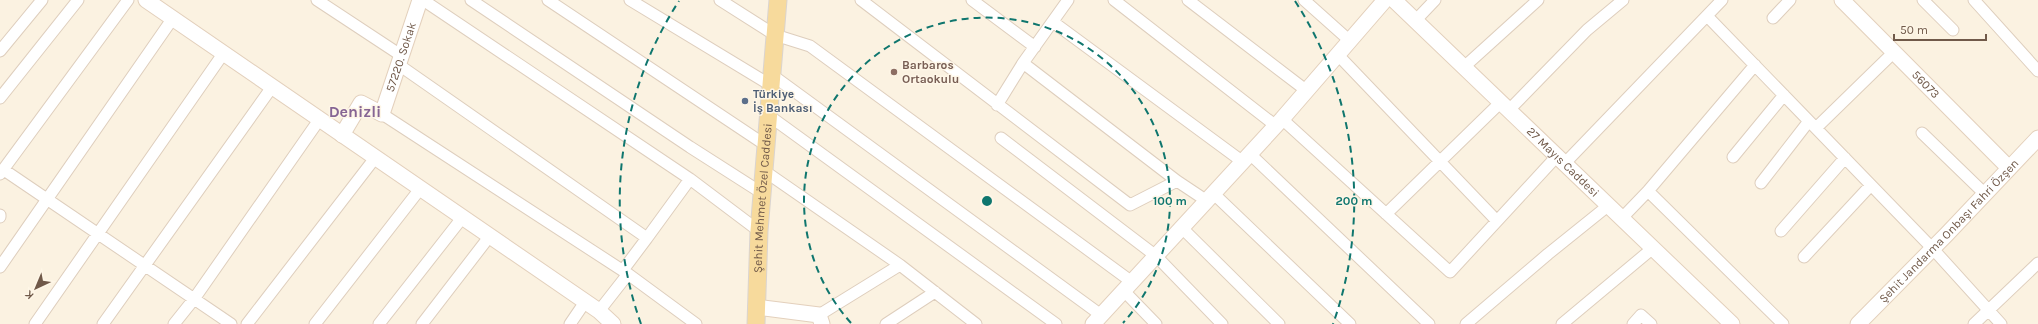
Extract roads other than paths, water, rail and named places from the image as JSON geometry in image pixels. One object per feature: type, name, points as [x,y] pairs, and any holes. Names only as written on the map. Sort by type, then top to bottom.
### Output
[{"type":"main road","name":"Şehit Mehmet Özel Caddesi","points":[[756,324],[758,231],[762,193],[764,144],[772,80],[778,0]]},
{"type":"street","points":[[0,50],[42,0]]},
{"type":"street","points":[[0,98],[78,0]]},
{"type":"street","points":[[128,0],[2,172],[47,199],[231,324]]},
{"type":"street","points":[[146,0],[489,237],[599,311],[613,324]]},
{"type":"street","points":[[318,0],[400,61],[647,238]]},
{"type":"street","points":[[421,0],[690,179],[758,231]]},
{"type":"street","name":"57220. Sokak","points":[[382,114],[421,0]]},
{"type":"street","points":[[471,0],[690,147],[762,193]]},
{"type":"street","points":[[548,0],[764,144]]},
{"type":"street","points":[[630,0],[772,80],[1097,320],[1279,123],[1385,0]]},
{"type":"street","points":[[720,0],[775,35],[810,46],[1128,286],[1156,324]]},
{"type":"street","points":[[861,0],[1130,204],[1177,181]]},
{"type":"street","points":[[972,0],[1035,47]]},
{"type":"street","points":[[998,105],[1023,63],[1068,0]]},
{"type":"street","points":[[1114,0],[1279,123],[1386,214],[1450,272],[1497,220],[1708,17],[1722,0]]},
{"type":"street","points":[[1188,0],[1307,91]]},
{"type":"street","points":[[1304,0],[1350,41]]},
{"type":"street","name":"27 Mayıs Caddesi","points":[[1394,0],[1732,324]]},
{"type":"street","points":[[1415,21],[1435,0]]},
{"type":"street","points":[[1464,66],[1538,0]]},
{"type":"street","points":[[1386,214],[1440,161],[1505,106],[1587,30],[1623,0]]},
{"type":"street","points":[[1773,18],[1790,0]]},
{"type":"street","name":"56073","points":[[1842,0],[2009,168]]},
{"type":"street","points":[[1923,0],[1953,30]]},
{"type":"street","points":[[1974,0],[2038,71]]},
{"type":"street","points":[[1708,17],[1933,249],[2001,324]]},
{"type":"street","points":[[0,267],[172,18]]},
{"type":"street","points":[[1053,22],[1247,158],[1429,324]]},
{"type":"street","points":[[1760,183],[1812,125],[1894,52]]},
{"type":"street","points":[[35,324],[224,54]]},
{"type":"street","points":[[1338,55],[1497,220]]},
{"type":"street","points":[[1023,63],[1177,181],[1210,198],[1350,324]]},
{"type":"street","points":[[1622,218],[1648,191],[1755,66]]},
{"type":"street","points":[[103,324],[272,88]]},
{"type":"street","points":[[1733,157],[1784,95]]},
{"type":"street","points":[[342,135],[361,103],[382,114],[626,272],[696,324]]},
{"type":"street","points":[[768,116],[1056,324]]},
{"type":"street","points":[[174,324],[194,299],[319,120]]},
{"type":"street","points":[[1922,133],[1985,194]]},
{"type":"street","points":[[1001,138],[1156,256],[1222,324]]},
{"type":"street","name":"Şehit Jandarma Onbaşı Fahri Özşen","points":[[1858,324],[1933,249],[2038,139]]},
{"type":"street","points":[[247,324],[374,158]]},
{"type":"street","points":[[1781,231],[1845,158]]},
{"type":"street","points":[[763,170],[900,265],[973,323]]},
{"type":"street","points":[[599,311],[647,238],[690,179]]},
{"type":"street","points":[[1804,257],[1871,185]]},
{"type":"street","points":[[315,324],[420,189]]},
{"type":"street","points":[[1648,191],[1783,324]]},
{"type":"street","points":[[1466,324],[1542,259],[1609,205]]},
{"type":"street","points":[[379,324],[462,218]]},
{"type":"street","points":[[1182,228],[1279,324]]},
{"type":"street","points":[[422,324],[489,237]]},
{"type":"street","points":[[1562,324],[1653,248]]},
{"type":"street","points":[[1974,324],[2038,263]]},
{"type":"street","points":[[756,307],[820,319],[900,265]]},
{"type":"street","points":[[886,324],[935,292]]},
{"type":"street","points":[[570,324],[586,302]]},
{"type":"street","points":[[1633,324],[1641,315],[1651,324]]},
{"type":"place","name":"Barbaros Ortaokulu","points":[[894,72]]},
{"type":"place","name":"Türkiye İş Bankası","points":[[745,101]]},
{"type":"district","name":"Denizli","points":[[355,111]]}]
